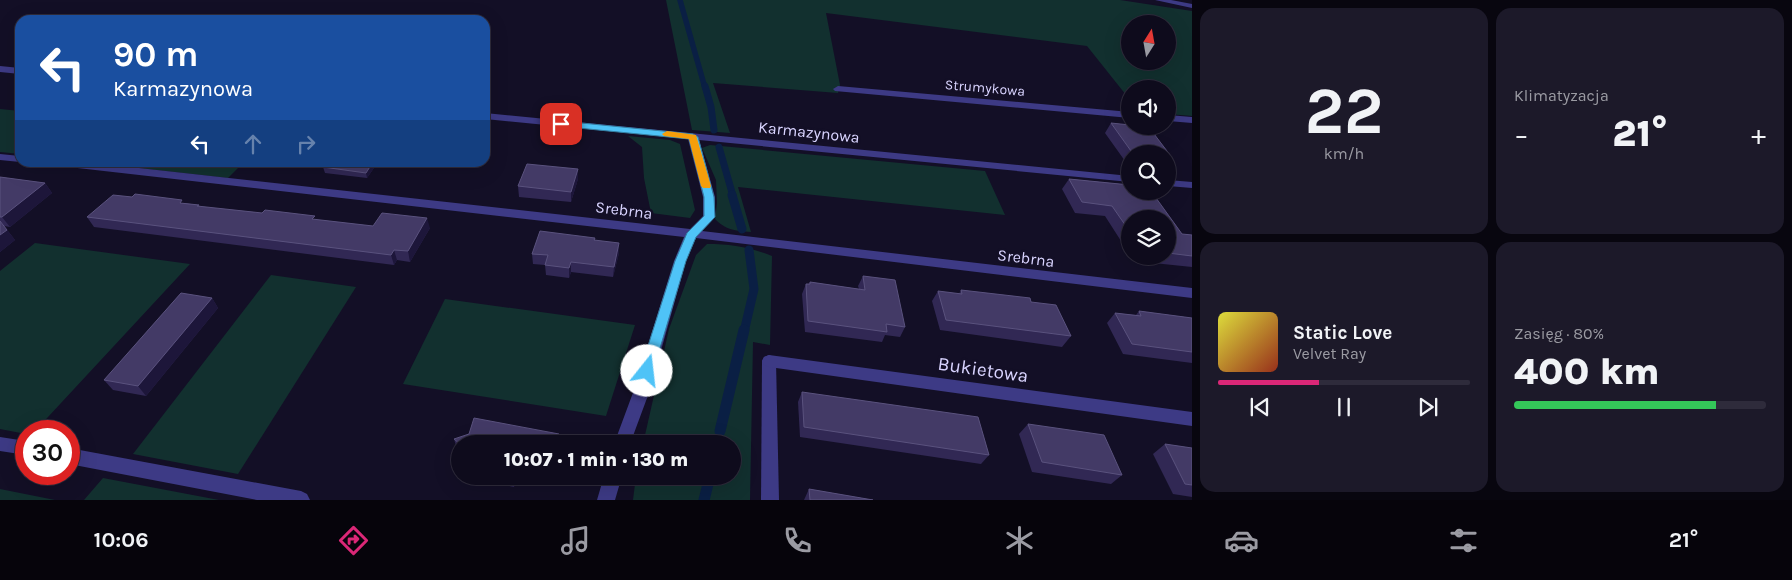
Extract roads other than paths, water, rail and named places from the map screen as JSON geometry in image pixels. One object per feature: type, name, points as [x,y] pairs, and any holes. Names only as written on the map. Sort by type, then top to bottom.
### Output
[{"type":"street","points":[[1159,0],[1192,6]]},
{"type":"street","points":[[0,69],[15,70]]},
{"type":"street","name":"Strumykowa","points":[[838,89],[1121,114]]},
{"type":"street","name":"Karmazynowa","points":[[490,117],[1121,178]]},
{"type":"street","points":[[1176,119],[1192,120]]},
{"type":"street","points":[[625,435],[642,390],[669,294],[691,236],[709,217],[709,197],[693,137]]},
{"type":"street","points":[[0,157],[15,158]]},
{"type":"street","name":"Srebrna","points":[[96,167],[653,229],[691,236],[1192,293]]},
{"type":"street","points":[[1176,184],[1192,185]]},
{"type":"street","name":"Bukietowa","points":[[770,500],[769,361],[1192,419]]},
{"type":"street","points":[[0,444],[15,446]]},
{"type":"street","points":[[80,458],[301,500]]},
{"type":"street","points":[[606,500],[610,485]]},
{"type":"waterway","points":[[680,0],[705,88]]},
{"type":"waterway","points":[[705,86],[711,107],[714,130]]},
{"type":"waterway","points":[[719,147],[733,196]]},
{"type":"waterway","points":[[732,195],[742,229]]},
{"type":"waterway","points":[[744,332],[754,289],[749,250]]},
{"type":"waterway","points":[[720,431],[744,330]]},
{"type":"waterway","points":[[704,500],[708,485]]}]
